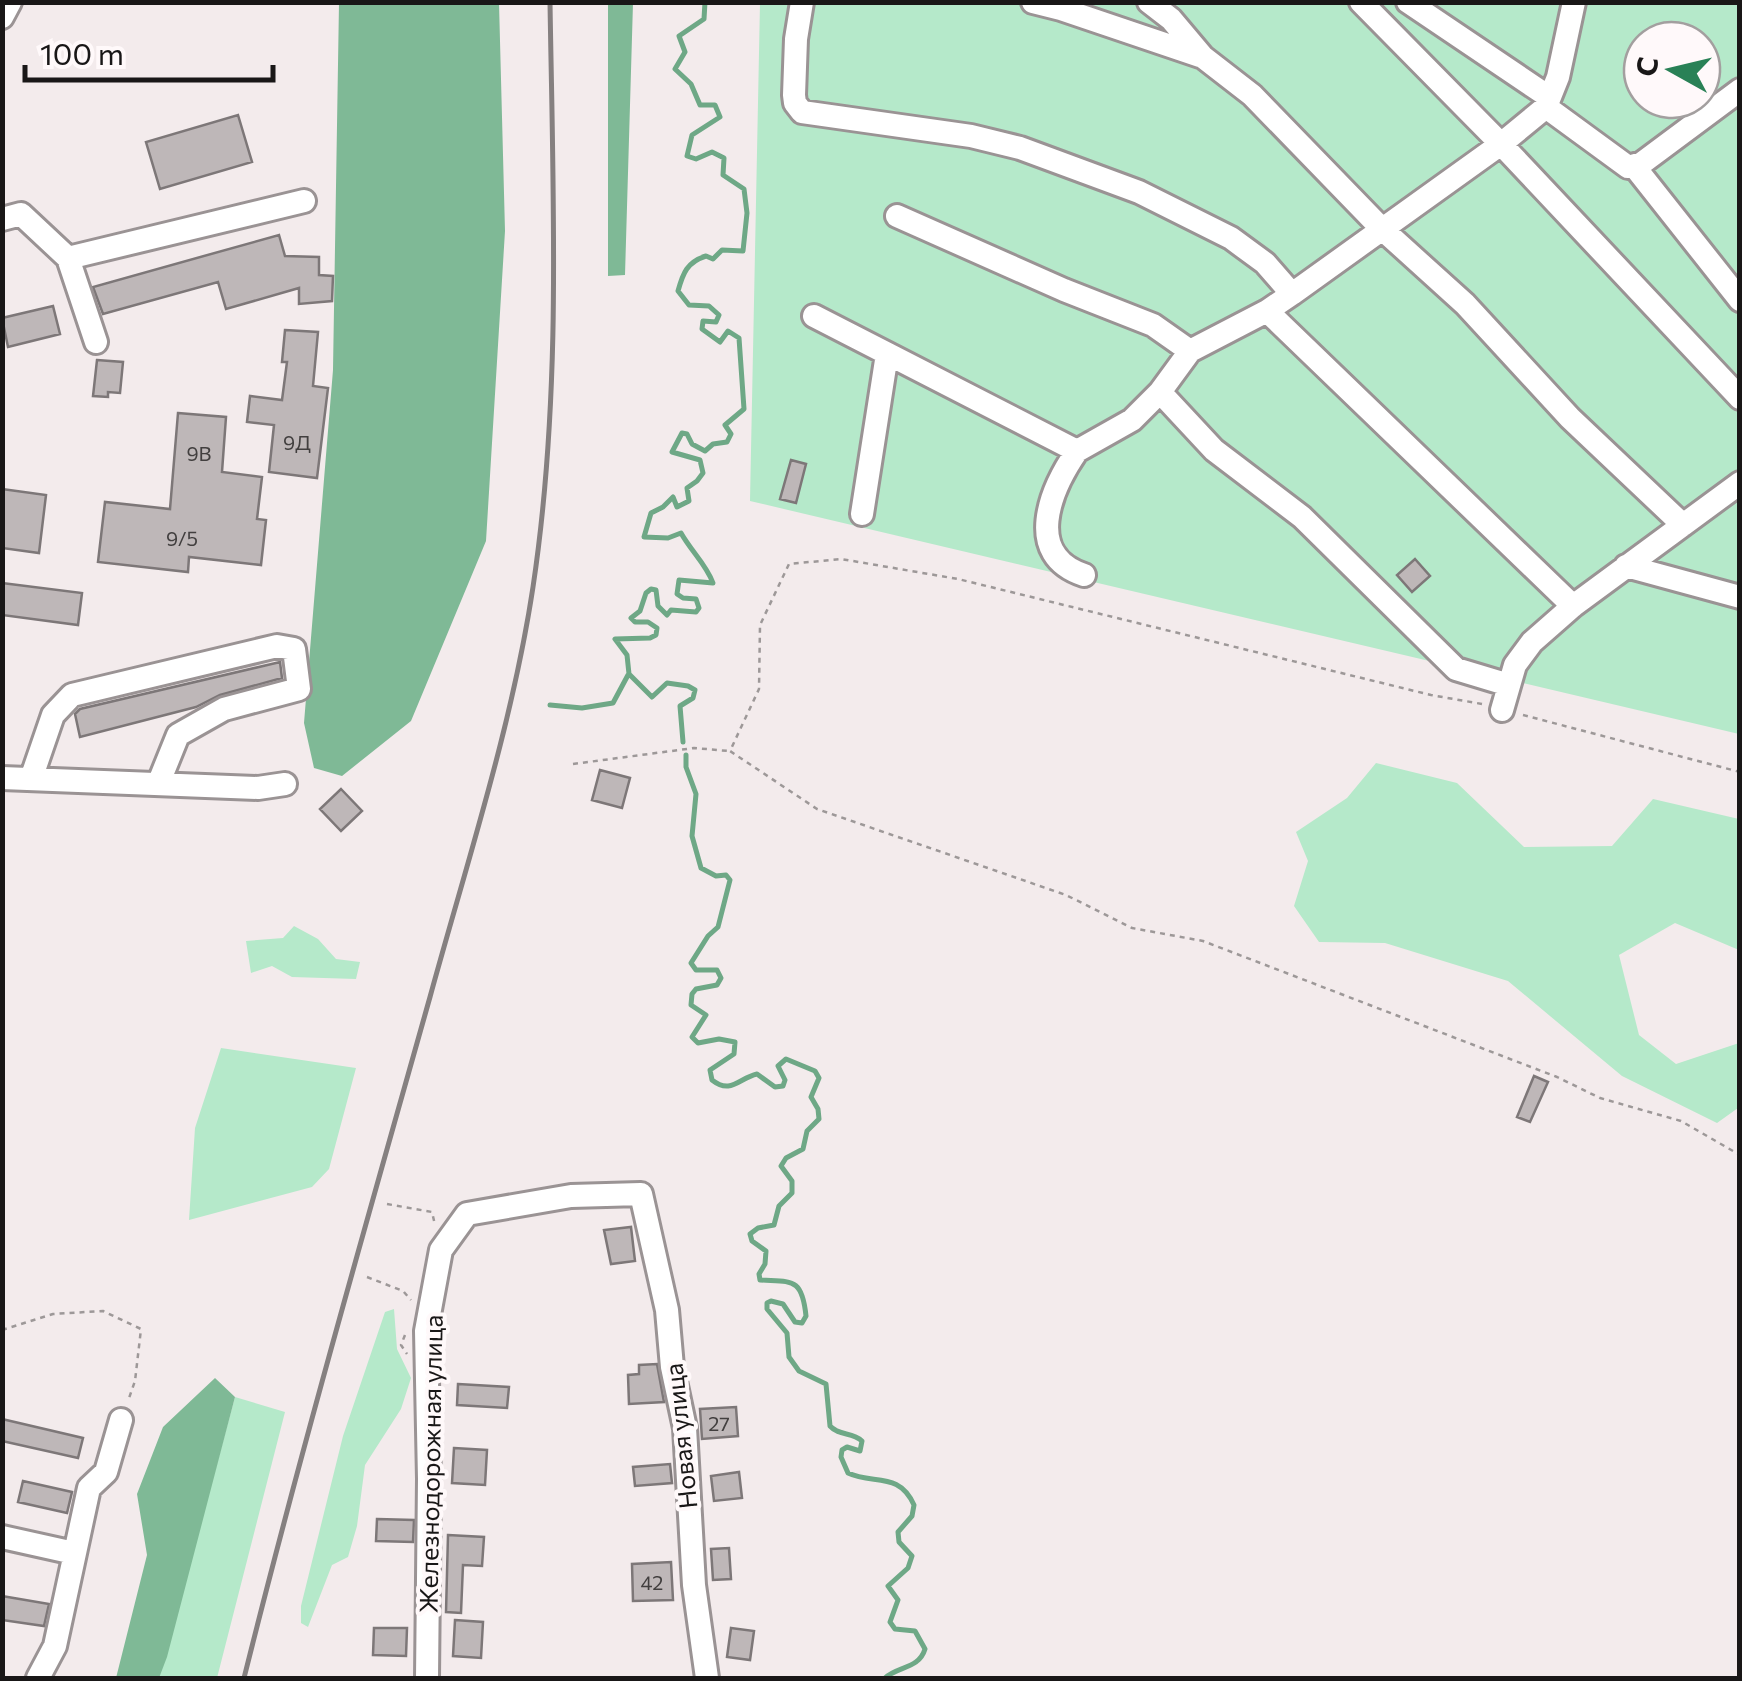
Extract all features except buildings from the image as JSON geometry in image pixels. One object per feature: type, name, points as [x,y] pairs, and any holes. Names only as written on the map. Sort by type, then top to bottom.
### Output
[{"type":"street","points":[[2,16],[10,2]]},
{"type":"street","points":[[802,2],[794,95],[802,112],[971,136],[1020,148],[1139,192],[1231,238],[1265,263],[1292,294]]},
{"type":"street","points":[[1033,2],[1203,57]]},
{"type":"street","points":[[1150,2],[1172,19],[1203,57],[1252,95],[1381,228],[1464,304],[1570,418],[1683,525]]},
{"type":"street","points":[[1361,2],[1740,398]]},
{"type":"street","points":[[1408,2],[1440,14],[1623,166],[1634,166],[1740,90]]},
{"type":"street","points":[[1084,575],[1065,569],[1056,560],[1048,536],[1052,494],[1077,451],[1132,420],[1160,392],[1190,351],[1268,311],[1501,144],[1548,102],[1558,77],[1574,2]]},
{"type":"street","points":[[1634,166],[1739,298]]},
{"type":"street","points":[[68,258],[304,201]]},
{"type":"street","points":[[2,219],[21,214],[68,258],[96,342]]},
{"type":"street","points":[[897,216],[1153,325],[1190,351]]},
{"type":"street","points":[[1268,311],[1573,606]]},
{"type":"street","points":[[814,316],[1077,451]]},
{"type":"street","points":[[862,514],[887,354]]},
{"type":"street","points":[[1160,392],[1214,450],[1302,518],[1456,670],[1509,684]]},
{"type":"street","points":[[1502,710],[1515,665],[1532,642],[1573,606],[1740,483]]},
{"type":"street","points":[[1626,566],[1740,597]]},
{"type":"street","points":[[30,779],[53,715],[72,695],[277,646],[294,649],[298,689],[224,708],[178,735],[159,782]]},
{"type":"street","points":[[2,778],[258,788],[285,784]]},
{"type":"street","name":"Железнодорожная улица","points":[[427,1678],[426,1331],[441,1250],[467,1214],[571,1196],[641,1194]]},
{"type":"street","name":"Новая улица","points":[[641,1194],[667,1310],[672,1368],[685,1428],[694,1585],[708,1678]]},
{"type":"street","points":[[38,1678],[55,1646],[89,1488],[106,1472],[121,1420]]},
{"type":"street","points":[[2,1537],[74,1554]]},
{"type":"path","points":[[730,751],[759,689],[760,625],[789,564],[841,559],[958,579],[1502,710],[1740,772]]},
{"type":"path","points":[[574,764],[694,748],[730,751],[817,809],[1066,895],[1132,928],[1203,941],[1558,1077],[1600,1098],[1681,1121],[1740,1155]]},
{"type":"path","points":[[387,1204],[432,1212]]},
{"type":"path","points":[[367,1277],[402,1291]]},
{"type":"path","points":[[2,1330],[53,1314],[103,1312],[141,1329],[135,1380],[121,1420]]},
{"type":"green space","points":[[339,3],[499,3],[505,231],[486,541],[411,721],[342,776],[314,768],[304,723],[333,370]]},
{"type":"green space","points":[[608,3],[633,3],[625,275],[608,276]]},
{"type":"green space","points":[[760,3],[1739,3],[1739,734],[750,501]]},
{"type":"green space","points":[[1376,763],[1457,783],[1524,847],[1612,846],[1653,799],[1739,819],[1739,950],[1675,923],[1619,955],[1639,1035],[1676,1064],[1739,1043],[1738,1108],[1717,1123],[1622,1076],[1508,981],[1385,943],[1319,942],[1294,906],[1308,861],[1296,832],[1347,798]]},
{"type":"green space","points":[[294,926],[318,939],[336,959],[360,962],[356,979],[292,977],[272,966],[251,973],[246,941],[283,938]]},
{"type":"green space","points":[[221,1048],[356,1068],[329,1169],[312,1187],[189,1220],[195,1128]]},
{"type":"green space","points":[[394,1309],[397,1349],[411,1378],[401,1409],[365,1465],[357,1526],[348,1557],[332,1565],[308,1627],[301,1623],[301,1606],[343,1436],[385,1312]]},
{"type":"green space","points":[[215,1378],[235,1397],[167,1657],[159,1678],[116,1678],[147,1555],[137,1494],[163,1427]]},
{"type":"green space","points":[[235,1397],[285,1412],[217,1678],[159,1678]]},
{"type":"waterway","points":[[683,742],[680,706],[693,698],[695,690],[667,683],[652,697],[629,674],[627,655],[615,639],[656,635],[657,628],[631,618],[640,611],[651,589],[656,590],[658,606],[667,615],[671,610],[696,612],[699,608],[696,599],[677,594],[679,580],[713,583],[681,533],[668,538],[644,537],[651,513],[673,497],[677,507],[689,501],[687,488],[703,473],[700,460],[672,452],[682,433],[705,451],[713,444],[727,442],[731,434],[725,425],[744,409],[739,338],[728,331],[720,342],[702,329],[703,321],[716,322],[719,315],[709,306],[689,305],[678,291],[694,261],[706,256],[713,259],[722,250],[743,251],[747,213],[744,189],[723,175],[724,158],[712,152],[696,159],[687,156],[692,135],[720,117],[715,105],[700,105],[691,84],[675,69],[685,52],[679,36],[704,19],[705,2]]},
{"type":"waterway","points":[[550,705],[582,708],[613,703],[628,675]]},
{"type":"waterway","points":[[686,755],[696,794],[692,836],[701,868],[716,876],[726,875],[730,880],[718,927],[691,963],[696,970],[717,970],[721,978],[717,985],[696,989],[692,994],[691,1005],[706,1015],[692,1037],[698,1043],[719,1039],[735,1042],[734,1054],[710,1070],[712,1080],[725,1086],[757,1074],[775,1087],[783,1086],[785,1080],[778,1066],[786,1059],[815,1071],[819,1078],[811,1097],[819,1119],[807,1131],[803,1149],[786,1158],[781,1166],[792,1181],[792,1193],[779,1206],[774,1225],[750,1234],[752,1241],[766,1251],[760,1280],[794,1284],[802,1294],[806,1316],[802,1323],[795,1322],[783,1304],[771,1301],[767,1309],[787,1333],[789,1357],[799,1371],[826,1384],[830,1426],[862,1441],[860,1451],[847,1447],[842,1450],[848,1473],[893,1483],[908,1494],[914,1505],[912,1516],[898,1532],[899,1542],[912,1556],[908,1568],[888,1586],[898,1600],[890,1622],[895,1629],[915,1631],[925,1649],[913,1664],[885,1678]]},
{"type":"railway","points":[[244,1678],[334,1337],[488,794],[524,639],[542,514],[552,369],[550,2]]}]
